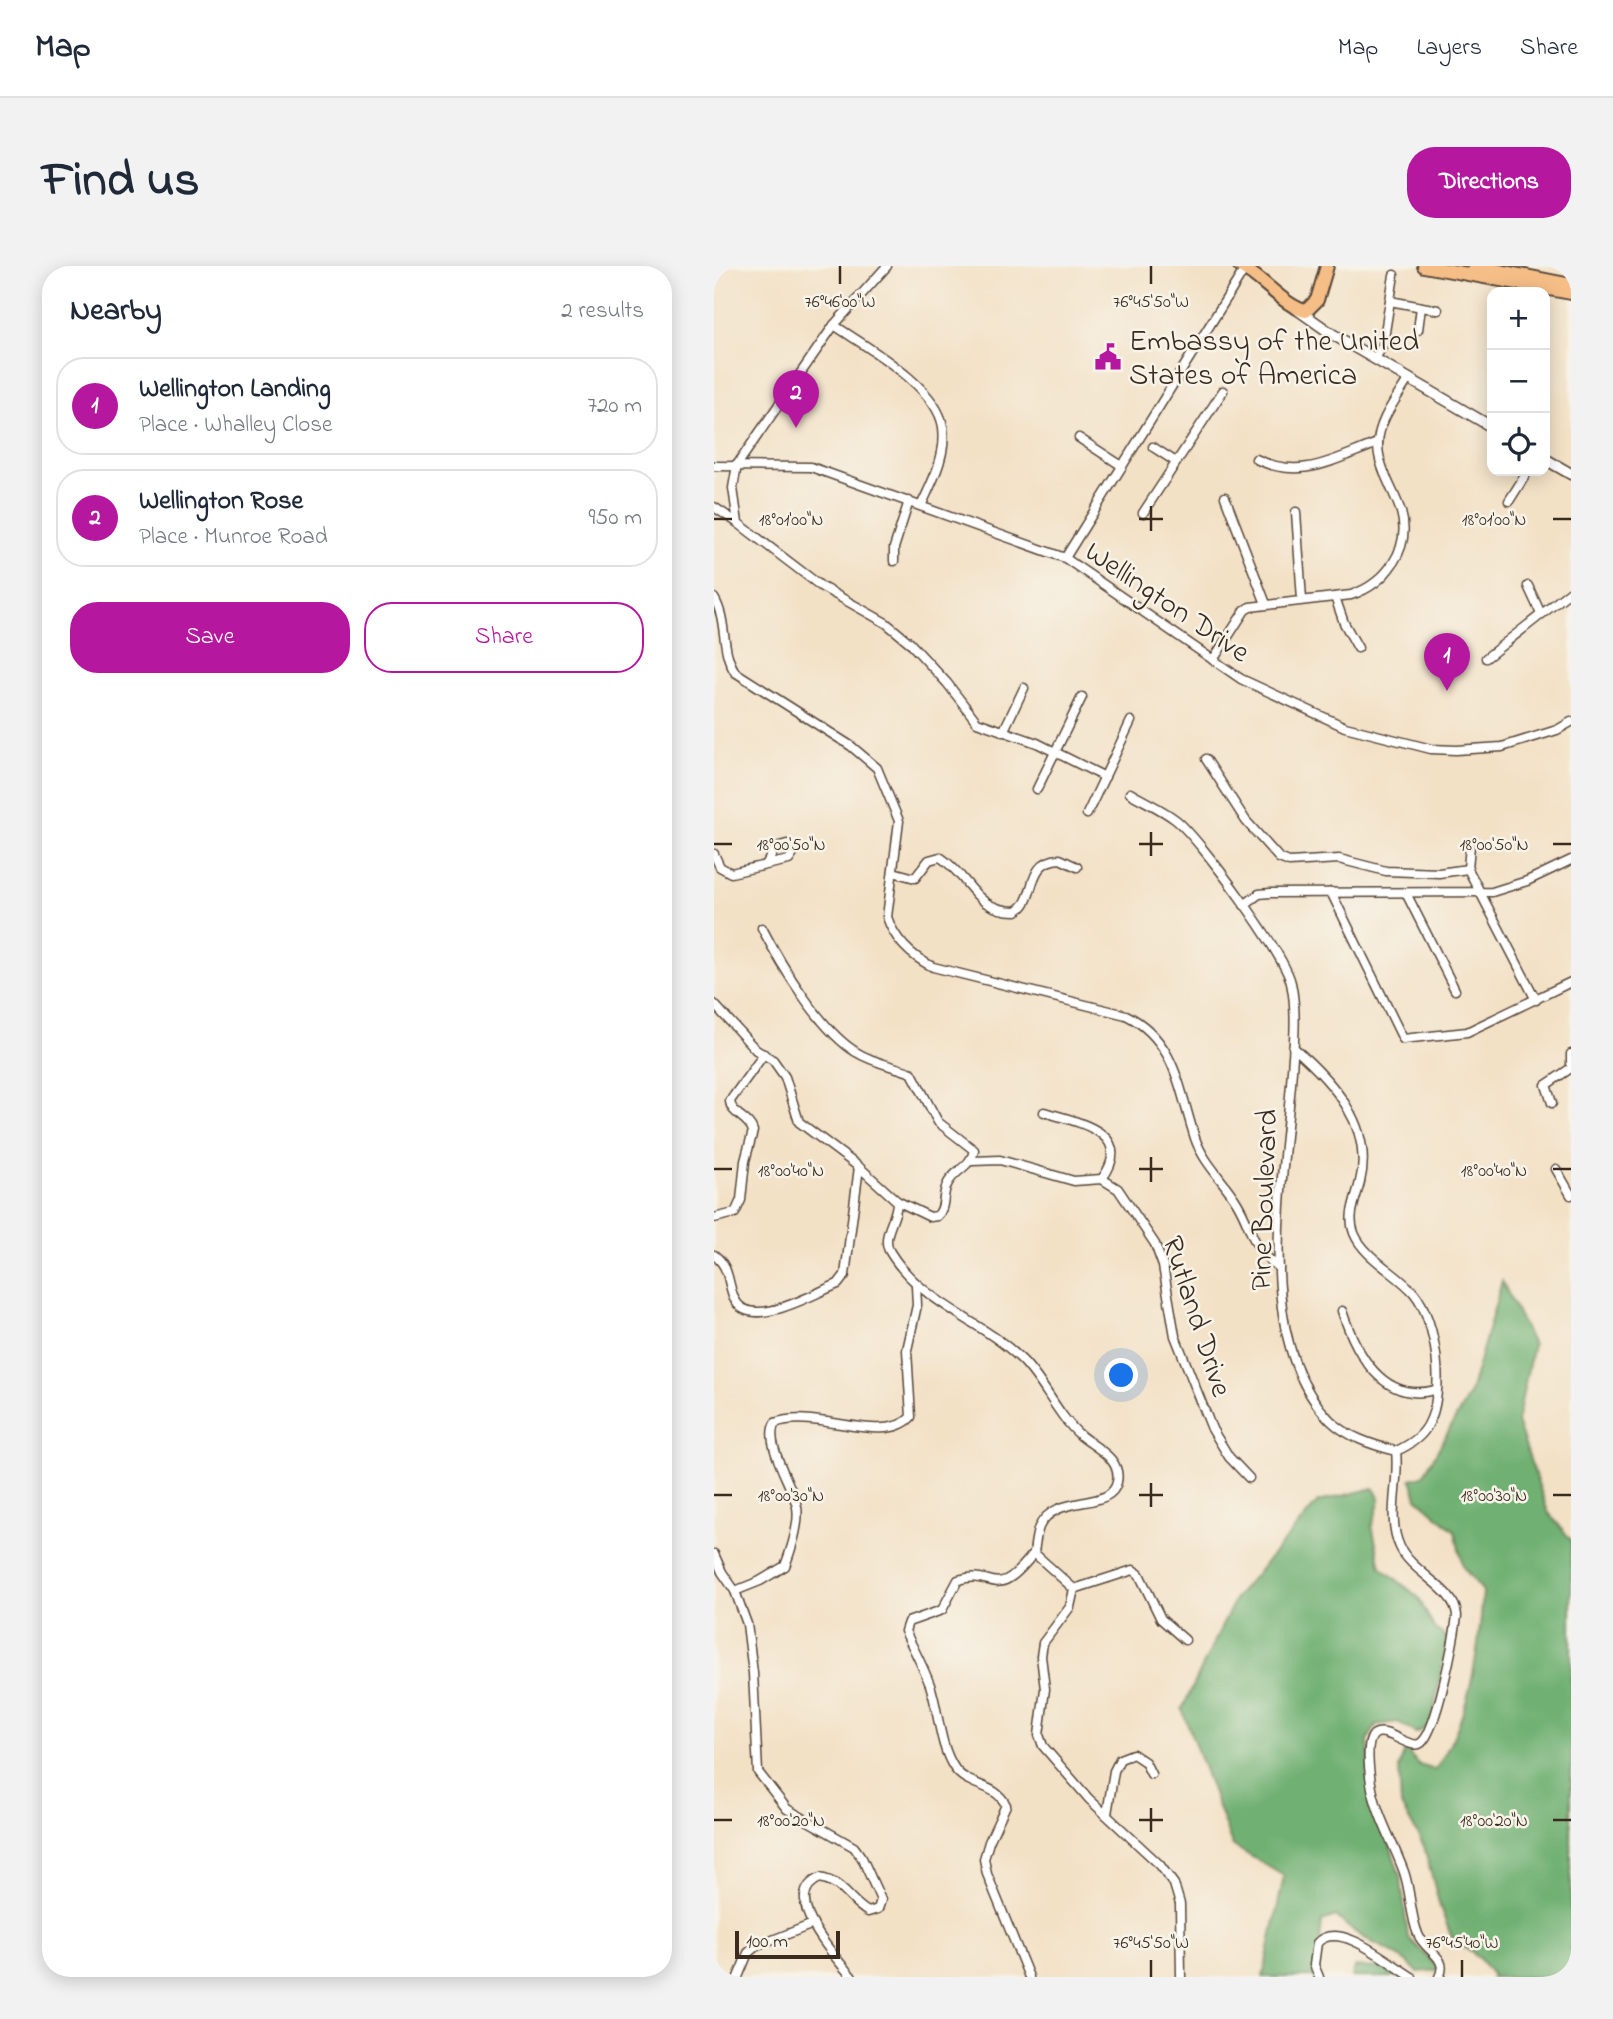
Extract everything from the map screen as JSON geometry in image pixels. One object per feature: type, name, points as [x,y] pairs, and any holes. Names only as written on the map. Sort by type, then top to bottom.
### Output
[{"type":"main road","points":[[1241,270],[1260,276],[1298,309],[1307,311],[1318,297],[1327,266]]},
{"type":"main road","points":[[1424,266],[1483,270],[1571,285]]},
{"type":"main road","points":[[1483,270],[1571,293]]},
{"type":"street","points":[[738,523],[733,488],[737,465],[834,325],[887,266]]},
{"type":"street","points":[[1065,558],[1122,466],[1145,442],[1241,270]]},
{"type":"street","points":[[1375,359],[1383,345],[1394,275]]},
{"type":"street","points":[[1318,297],[1318,312],[1332,334]]},
{"type":"street","points":[[1390,301],[1438,310]]},
{"type":"street","points":[[1418,330],[1421,307]]},
{"type":"street","points":[[1298,309],[1332,334],[1487,424]]},
{"type":"street","points":[[834,325],[895,367],[922,391],[937,410],[943,426],[941,453],[922,506]]},
{"type":"street","points":[[1213,660],[1245,610],[1266,604],[1335,597],[1366,590],[1386,576],[1399,547],[1402,514],[1380,462],[1378,443],[1387,415],[1409,378]]},
{"type":"street","points":[[1143,513],[1223,391]]},
{"type":"street","points":[[1079,438],[1122,466]]},
{"type":"street","points":[[1145,442],[1176,462]]},
{"type":"street","points":[[1256,459],[1275,468],[1296,470],[1378,443]]},
{"type":"street","points":[[1550,461],[1571,474]]},
{"type":"street","name":"Wellington Drive","points":[[714,466],[811,467],[1065,558],[1241,679],[1345,727],[1431,748],[1502,747],[1571,722]]},
{"type":"street","points":[[1509,501],[1525,476]]},
{"type":"street","points":[[1225,497],[1266,604]]},
{"type":"street","points":[[894,561],[894,548],[909,501]]},
{"type":"street","points":[[714,508],[822,587],[886,623],[909,642],[947,683],[977,722],[1055,752],[1105,777]]},
{"type":"street","points":[[1296,512],[1302,600]]},
{"type":"street","points":[[1528,586],[1541,614]]},
{"type":"street","points":[[1486,658],[1571,591]]},
{"type":"street","points":[[1335,597],[1344,623],[1358,649]]},
{"type":"street","points":[[714,598],[721,611],[724,646],[735,672],[851,746],[877,768],[900,821],[887,917],[908,953],[933,967],[1126,1015],[1151,1031],[1172,1062],[1196,1140],[1213,1172],[1240,1207],[1256,1247],[1279,1268]]},
{"type":"street","points":[[1003,732],[1024,688]]},
{"type":"street","points":[[1037,789],[1082,697]]},
{"type":"street","points":[[1087,814],[1131,721]]},
{"type":"street","points":[[1206,759],[1246,821],[1279,858],[1289,862],[1339,859],[1386,871],[1438,873],[1468,869]]},
{"type":"street","name":"Pine Boulevard","points":[[1130,793],[1177,820],[1244,905],[1291,981],[1293,1047],[1279,1268],[1284,1328],[1292,1361],[1330,1420],[1363,1441],[1396,1451]]},
{"type":"street","points":[[1470,845],[1468,869],[1536,1000]]},
{"type":"street","points":[[714,854],[720,867],[731,873],[766,865]]},
{"type":"street","points":[[893,872],[915,878],[929,860],[940,857],[957,872],[978,899],[999,910],[1016,911],[1027,901],[1032,878],[1041,867],[1055,859],[1076,867]]},
{"type":"street","points":[[1244,905],[1259,894],[1481,892],[1527,881],[1570,863]]},
{"type":"street","points":[[1331,892],[1403,1039],[1467,1032],[1571,982]]},
{"type":"street","points":[[1406,893],[1455,990]]},
{"type":"street","points":[[714,1004],[756,1050],[773,1059],[785,1077],[799,1122],[859,1167],[897,1201],[930,1217],[941,1213],[949,1181],[972,1161],[974,1150],[938,1122],[912,1073],[866,1058],[853,1051],[831,1030],[773,950],[762,928]]},
{"type":"street","points":[[1293,1047],[1316,1067],[1338,1093],[1358,1125],[1364,1166],[1350,1218],[1352,1227],[1365,1250],[1393,1272],[1423,1306],[1437,1362],[1435,1407],[1427,1427],[1418,1439],[1396,1451],[1393,1502],[1395,1529],[1400,1547],[1420,1573],[1453,1601],[1457,1616],[1436,1717],[1427,1736],[1416,1745],[1392,1733],[1379,1733],[1370,1741],[1367,1751],[1376,1807],[1405,1875],[1418,1936],[1441,1959],[1443,1968],[1439,1977]]},
{"type":"street","points":[[714,1218],[735,1213],[741,1200],[745,1161],[753,1131],[752,1125],[733,1110],[730,1101],[764,1054]]},
{"type":"street","points":[[1552,1103],[1546,1085],[1571,1068],[1571,1054]]},
{"type":"street","points":[[972,1161],[999,1160],[1074,1181],[1102,1179],[1109,1169],[1111,1146],[1108,1137],[1089,1126],[1044,1112]]},
{"type":"street","points":[[714,1255],[727,1268],[734,1299],[740,1308],[749,1312],[766,1313],[838,1284],[845,1275],[859,1167]]},
{"type":"street","points":[[1556,1169],[1571,1195]]},
{"type":"street","name":"Rutland Drive","points":[[1102,1179],[1118,1189],[1155,1244],[1163,1266],[1175,1336],[1191,1379],[1229,1457],[1249,1478]]},
{"type":"street","points":[[897,1201],[896,1216],[887,1242],[889,1250],[916,1286],[986,1331],[1019,1357],[1079,1434],[1113,1461],[1117,1468],[1116,1486],[1104,1498],[1061,1506],[1045,1519],[1040,1526],[1034,1553],[1004,1583],[993,1584],[971,1577],[958,1580],[939,1613],[905,1626],[929,1683],[944,1744],[954,1768],[968,1782],[985,1785],[1000,1794],[1006,1805],[985,1859],[992,1886],[1029,1977]]},
{"type":"street","points":[[736,1591],[781,1571],[789,1556],[796,1526],[798,1508],[772,1438],[775,1423],[797,1417],[883,1429],[902,1427],[911,1417],[907,1350],[917,1305],[916,1286]]},
{"type":"street","points":[[1342,1311],[1353,1342],[1378,1377],[1402,1390],[1418,1393],[1435,1390]]},
{"type":"street","points":[[714,1553],[722,1573],[736,1591],[747,1624],[753,1673],[758,1772],[787,1810],[854,1847],[862,1858],[881,1900],[878,1909],[868,1912],[853,1902],[840,1885],[820,1878],[811,1882],[802,1897],[813,1924],[852,1977]]},
{"type":"street","points":[[1034,1553],[1074,1589]]},
{"type":"street","points":[[1074,1589],[1133,1570],[1139,1574],[1161,1619],[1185,1640]]},
{"type":"street","points":[[1074,1589],[1070,1607],[1043,1643],[1041,1656],[1045,1689],[1038,1735],[1062,1770],[1160,1865],[1174,1884],[1180,1904],[1181,1977]]},
{"type":"street","points":[[1107,1814],[1114,1771],[1120,1759],[1133,1754],[1139,1756],[1151,1774]]},
{"type":"street","points":[[738,1977],[748,1953],[755,1947],[813,1924]]},
{"type":"street","points":[[1320,1977],[1314,1965],[1317,1943],[1327,1935],[1336,1934],[1355,1942],[1412,1977]]},
{"type":"street","points":[[714,1971],[719,1977]]},
{"type":"green space","points":[[1502,1281],[1533,1345],[1517,1422],[1548,1512],[1571,1540],[1571,1977],[1491,1977],[1492,1974],[1479,1958],[1452,1938],[1440,1907],[1424,1846],[1401,1805],[1399,1768],[1405,1749],[1419,1765],[1435,1770],[1457,1729],[1471,1685],[1483,1591],[1463,1567],[1455,1531],[1417,1498],[1411,1479],[1423,1476],[1470,1393]]},
{"type":"green space","points":[[1374,1488],[1380,1500],[1372,1526],[1381,1567],[1418,1597],[1434,1628],[1447,1638],[1434,1711],[1428,1727],[1416,1733],[1398,1722],[1377,1725],[1368,1739],[1371,1806],[1386,1833],[1401,1879],[1408,1937],[1440,1970],[1418,1972],[1357,1933],[1336,1916],[1322,1921],[1317,1977],[1263,1977],[1284,1876],[1232,1845],[1182,1709],[1236,1597],[1318,1502]]},
{"type":"green space","points":[[1355,1967],[1386,1968],[1401,1977],[1352,1977]]},
{"type":"place","name":"Embassy of the United States of America","points":[[1108,357]]},
{"type":"place","name":"Wellington Rose","points":[[796,428]]},
{"type":"place","name":"Wellington Landing","points":[[1447,691]]}]
